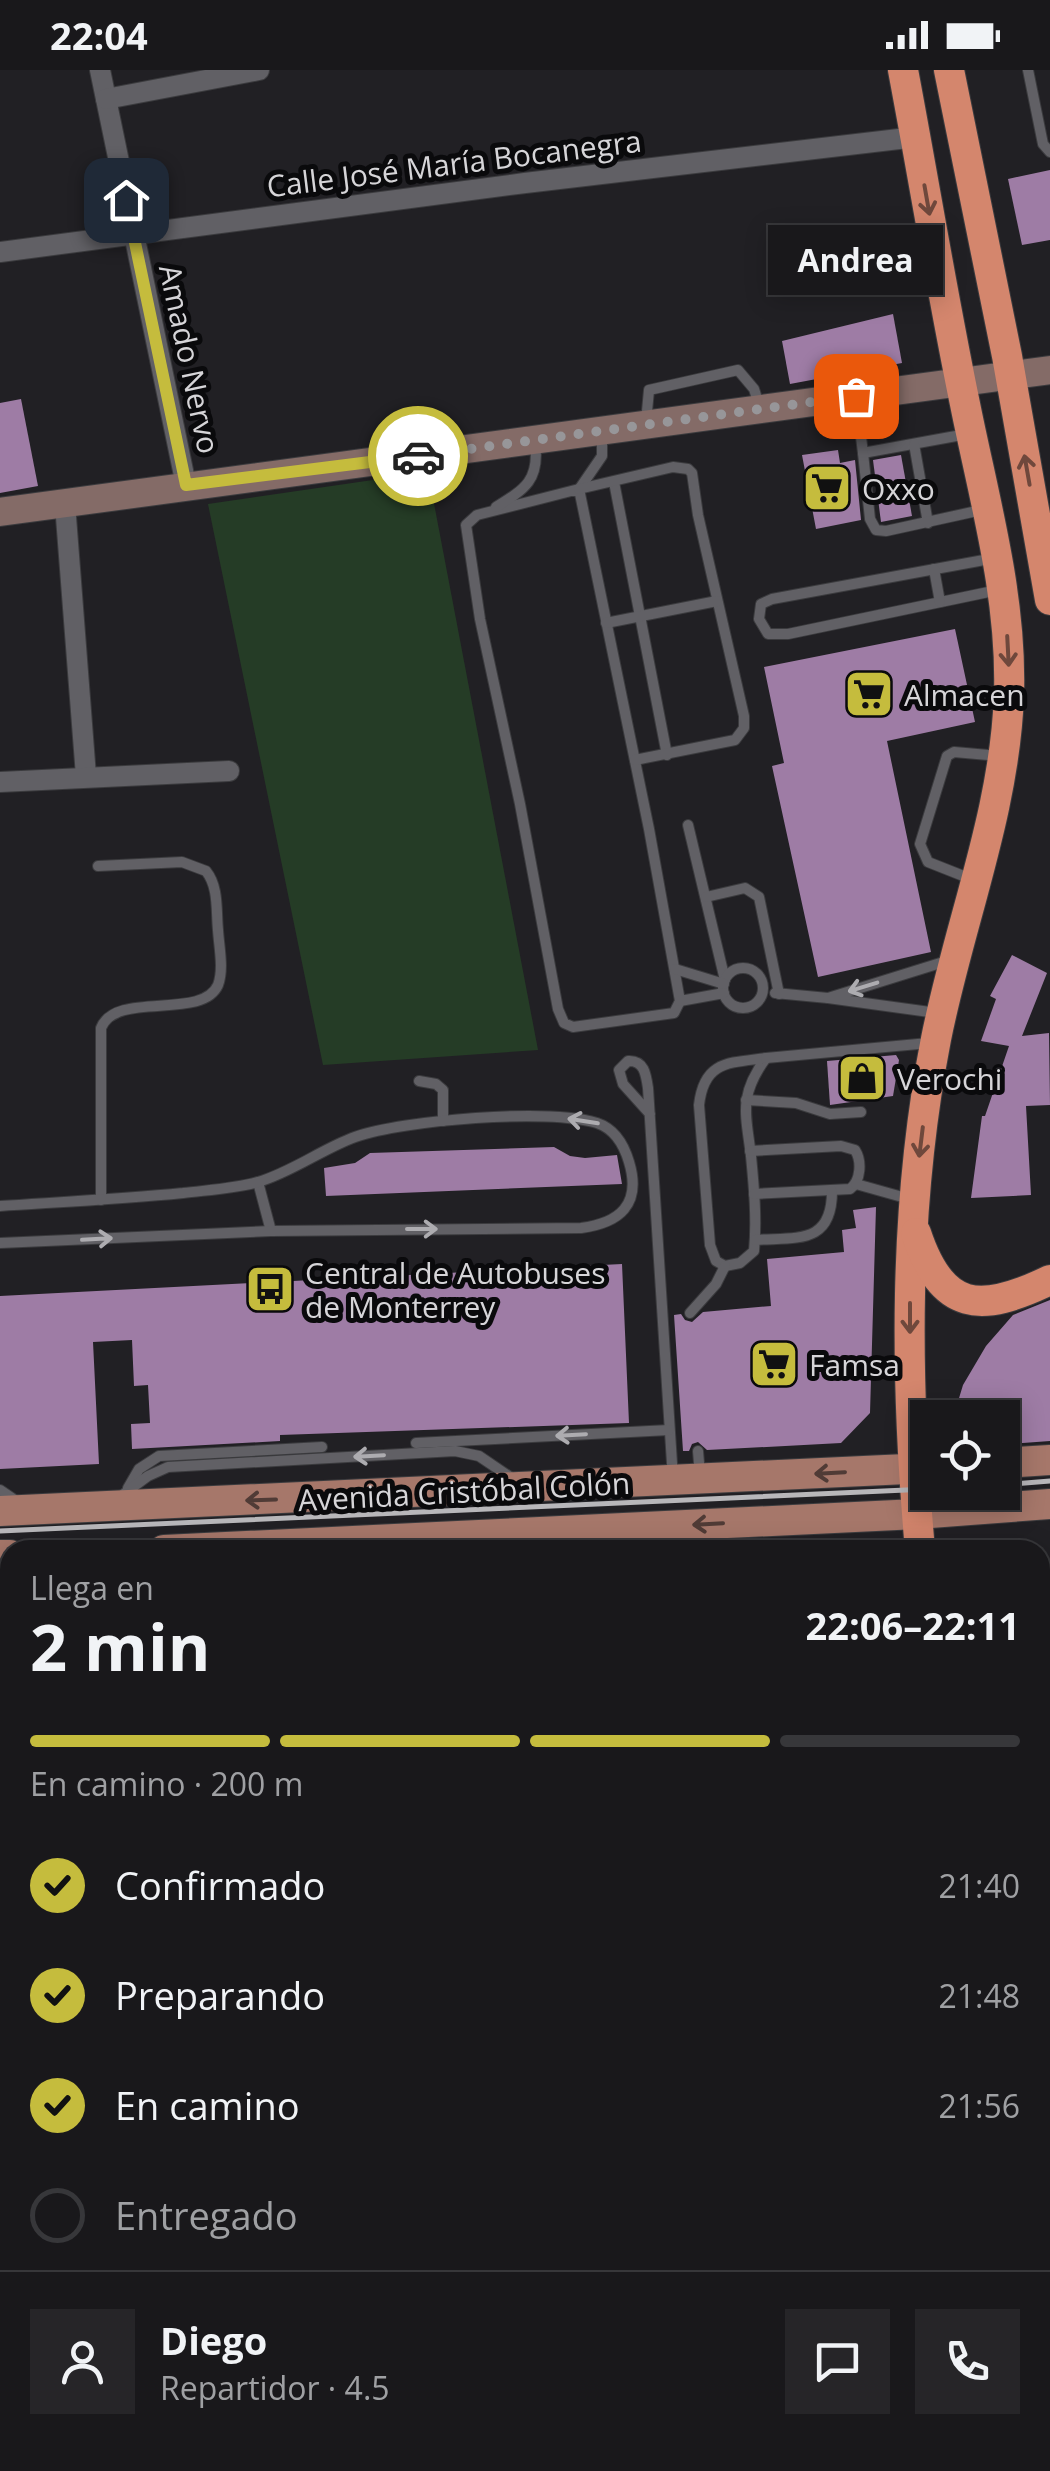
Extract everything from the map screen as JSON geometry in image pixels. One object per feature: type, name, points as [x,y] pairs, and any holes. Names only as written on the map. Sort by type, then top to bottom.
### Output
[{"type":"highway","points":[[903,70],[1003,589],[1009,692],[1004,757],[990,836],[938,1028],[913,1210],[910,1353],[914,1400]]},
{"type":"highway","points":[[950,70],[1050,600]]},
{"type":"highway","points":[[916,138],[939,142],[944,148],[954,186],[979,218]]},
{"type":"highway","points":[[913,1210],[921,1248],[937,1278],[960,1298],[1003,1298],[1050,1280]]},
{"type":"highway","points":[[917,1510],[919,1540]]},
{"type":"main road","points":[[1020,1462],[1050,1460]]},
{"type":"main road","name":"Avenida Cristóbal Colón","points":[[14,1510],[119,1499],[526,1488],[690,1471],[910,1469]]},
{"type":"main road","name":"Avenida Cristóbal Colón","points":[[580,1540],[653,1538],[1050,1504]]},
{"type":"street","name":"Amado Nervo","points":[[100,70],[186,485]]},
{"type":"street","points":[[106,99],[259,70]]},
{"type":"street","name":"Calle José María Bocanegra","points":[[0,252],[916,138]]},
{"type":"street","points":[[0,512],[1050,370]]},
{"type":"street","points":[[66,504],[86,776]]},
{"type":"street","points":[[0,782],[228,771]]},
{"type":"lane","points":[[1028,70],[1043,144],[1050,152]]},
{"type":"lane","points":[[646,426],[649,390],[738,370],[754,389],[760,410]]},
{"type":"lane","points":[[856,396],[872,525],[880,532],[986,508]]},
{"type":"lane","points":[[580,489],[602,456],[602,432]]},
{"type":"lane","points":[[863,453],[971,433]]},
{"type":"lane","points":[[488,512],[522,490],[532,477],[536,466],[534,442]]},
{"type":"lane","points":[[914,444],[928,523]]},
{"type":"lane","points":[[580,489],[680,1001],[674,1013],[572,1027],[560,1018],[472,574],[466,525],[488,512],[580,489],[614,482],[673,467],[688,469],[692,473],[744,728],[735,740],[726,743],[635,760]]},
{"type":"lane","points":[[904,471],[918,468]]},
{"type":"lane","points":[[614,482],[666,755]]},
{"type":"lane","points":[[908,496],[922,492]]},
{"type":"lane","points":[[996,558],[772,599],[762,604],[758,619],[764,632],[779,635],[1003,589]]},
{"type":"lane","points":[[934,569],[940,602]]},
{"type":"lane","points":[[606,622],[717,601]]},
{"type":"lane","points":[[977,881],[928,862],[920,844],[946,756],[954,752],[1004,757]]},
{"type":"lane","points":[[680,1001],[724,986],[733,971],[745,968],[757,973],[763,990],[757,1003],[744,1008],[731,1005],[724,986],[688,825]]},
{"type":"lane","points":[[98,866],[182,862],[206,870],[214,887],[220,970],[218,985],[210,995],[105,1018],[101,1028],[101,1200]]},
{"type":"lane","points":[[706,897],[745,888],[758,897],[779,994]]},
{"type":"lane","points":[[828,998],[956,958]]},
{"type":"lane","points":[[675,968],[724,986]]},
{"type":"lane","points":[[763,990],[828,998],[938,1028]]},
{"type":"lane","points":[[766,1058],[756,1071],[746,1100],[744,1124],[754,1194],[754,1251],[740,1263],[725,1266],[716,1261],[710,1245],[698,1104],[705,1078],[719,1066],[938,1028]]},
{"type":"lane","points":[[650,1114],[620,1079],[619,1070],[628,1062],[639,1063],[645,1072],[650,1114],[669,1430],[690,1471]]},
{"type":"lane","points":[[419,1082],[436,1084],[443,1090],[443,1121]]},
{"type":"lane","points":[[746,1100],[796,1103],[830,1114],[860,1112]]},
{"type":"lane","points":[[0,1206],[157,1196],[258,1182],[352,1138],[386,1128],[443,1121],[535,1117],[599,1124],[616,1134],[631,1168],[629,1202],[620,1216],[606,1225],[581,1228],[271,1231],[0,1243]]},
{"type":"lane","points":[[750,1151],[849,1147],[858,1155],[856,1184],[850,1189],[754,1194]]},
{"type":"lane","points":[[258,1182],[271,1231]]},
{"type":"lane","points":[[856,1184],[913,1210]]},
{"type":"lane","points":[[755,1240],[817,1232],[828,1222],[832,1191]]},
{"type":"lane","points":[[690,1313],[716,1284],[725,1266]]},
{"type":"lane","points":[[416,1443],[669,1430]]},
{"type":"lane","points":[[119,1499],[139,1469],[160,1456],[322,1447]]},
{"type":"lane","points":[[0,1490],[14,1510]]},
{"type":"green space","points":[[428,472],[538,1050],[323,1065],[208,504]]},
{"type":"building","points":[[1050,170],[1050,240],[1022,245],[1008,179]]},
{"type":"building","points":[[893,314],[902,363],[790,384],[782,341]]},
{"type":"building","points":[[21,399],[38,486],[0,493],[0,403]]},
{"type":"building","name":"Oxxo","points":[[838,450],[840,463],[855,460],[861,520],[816,529],[802,455]]},
{"type":"building","name":"Oxxo","points":[[901,455],[912,516],[881,522],[873,460]]},
{"type":"building","points":[[955,629],[975,722],[887,741],[931,952],[818,977],[772,766],[784,763],[764,667]]},
{"type":"building","points":[[1012,955],[1047,973],[1022,1036],[1049,1033],[1050,1105],[1026,1106],[1031,1195],[971,1198],[982,1116],[1009,1046],[981,1041],[996,999],[990,996]]},
{"type":"building","name":"Verochi","points":[[896,1055],[899,1060],[893,1096],[830,1105],[827,1061]]},
{"type":"building","points":[[554,1147],[570,1156],[585,1158],[617,1155],[622,1184],[326,1196],[324,1168],[355,1163],[370,1153]]},
{"type":"building","name":"Famsa","points":[[876,1207],[870,1413],[841,1443],[707,1450],[698,1442],[689,1451],[683,1451],[674,1315],[681,1314],[692,1322],[703,1312],[771,1306],[767,1259],[844,1252],[842,1230],[856,1228],[853,1210]]},
{"type":"building","points":[[622,1264],[629,1423],[280,1435],[280,1441],[132,1449],[131,1424],[150,1423],[148,1385],[134,1386],[132,1340],[93,1342],[99,1464],[0,1469],[0,1296]]},
{"type":"building","points":[[1050,1300],[1050,1441],[1020,1443],[1020,1400],[958,1400],[986,1346],[1013,1315]]},
{"type":"railway","points":[[1020,1484],[1050,1481]]},
{"type":"railway","points":[[0,1531],[910,1490]]},
{"type":"way so far","points":[[418,456],[856,396]]},
{"type":"place","name":"Andrea","points":[[856,396]]},
{"type":"place","name":"Oxxo","points":[[827,488]]},
{"type":"place","name":"Almacen","points":[[869,694]]},
{"type":"place","name":"Verochi","points":[[862,1078]]},
{"type":"place","name":"Central de Autobuses de Monterrey","points":[[270,1289]]},
{"type":"place","name":"Famsa","points":[[774,1364]]},
{"type":"route","points":[[126,200],[186,485],[418,456]]}]
